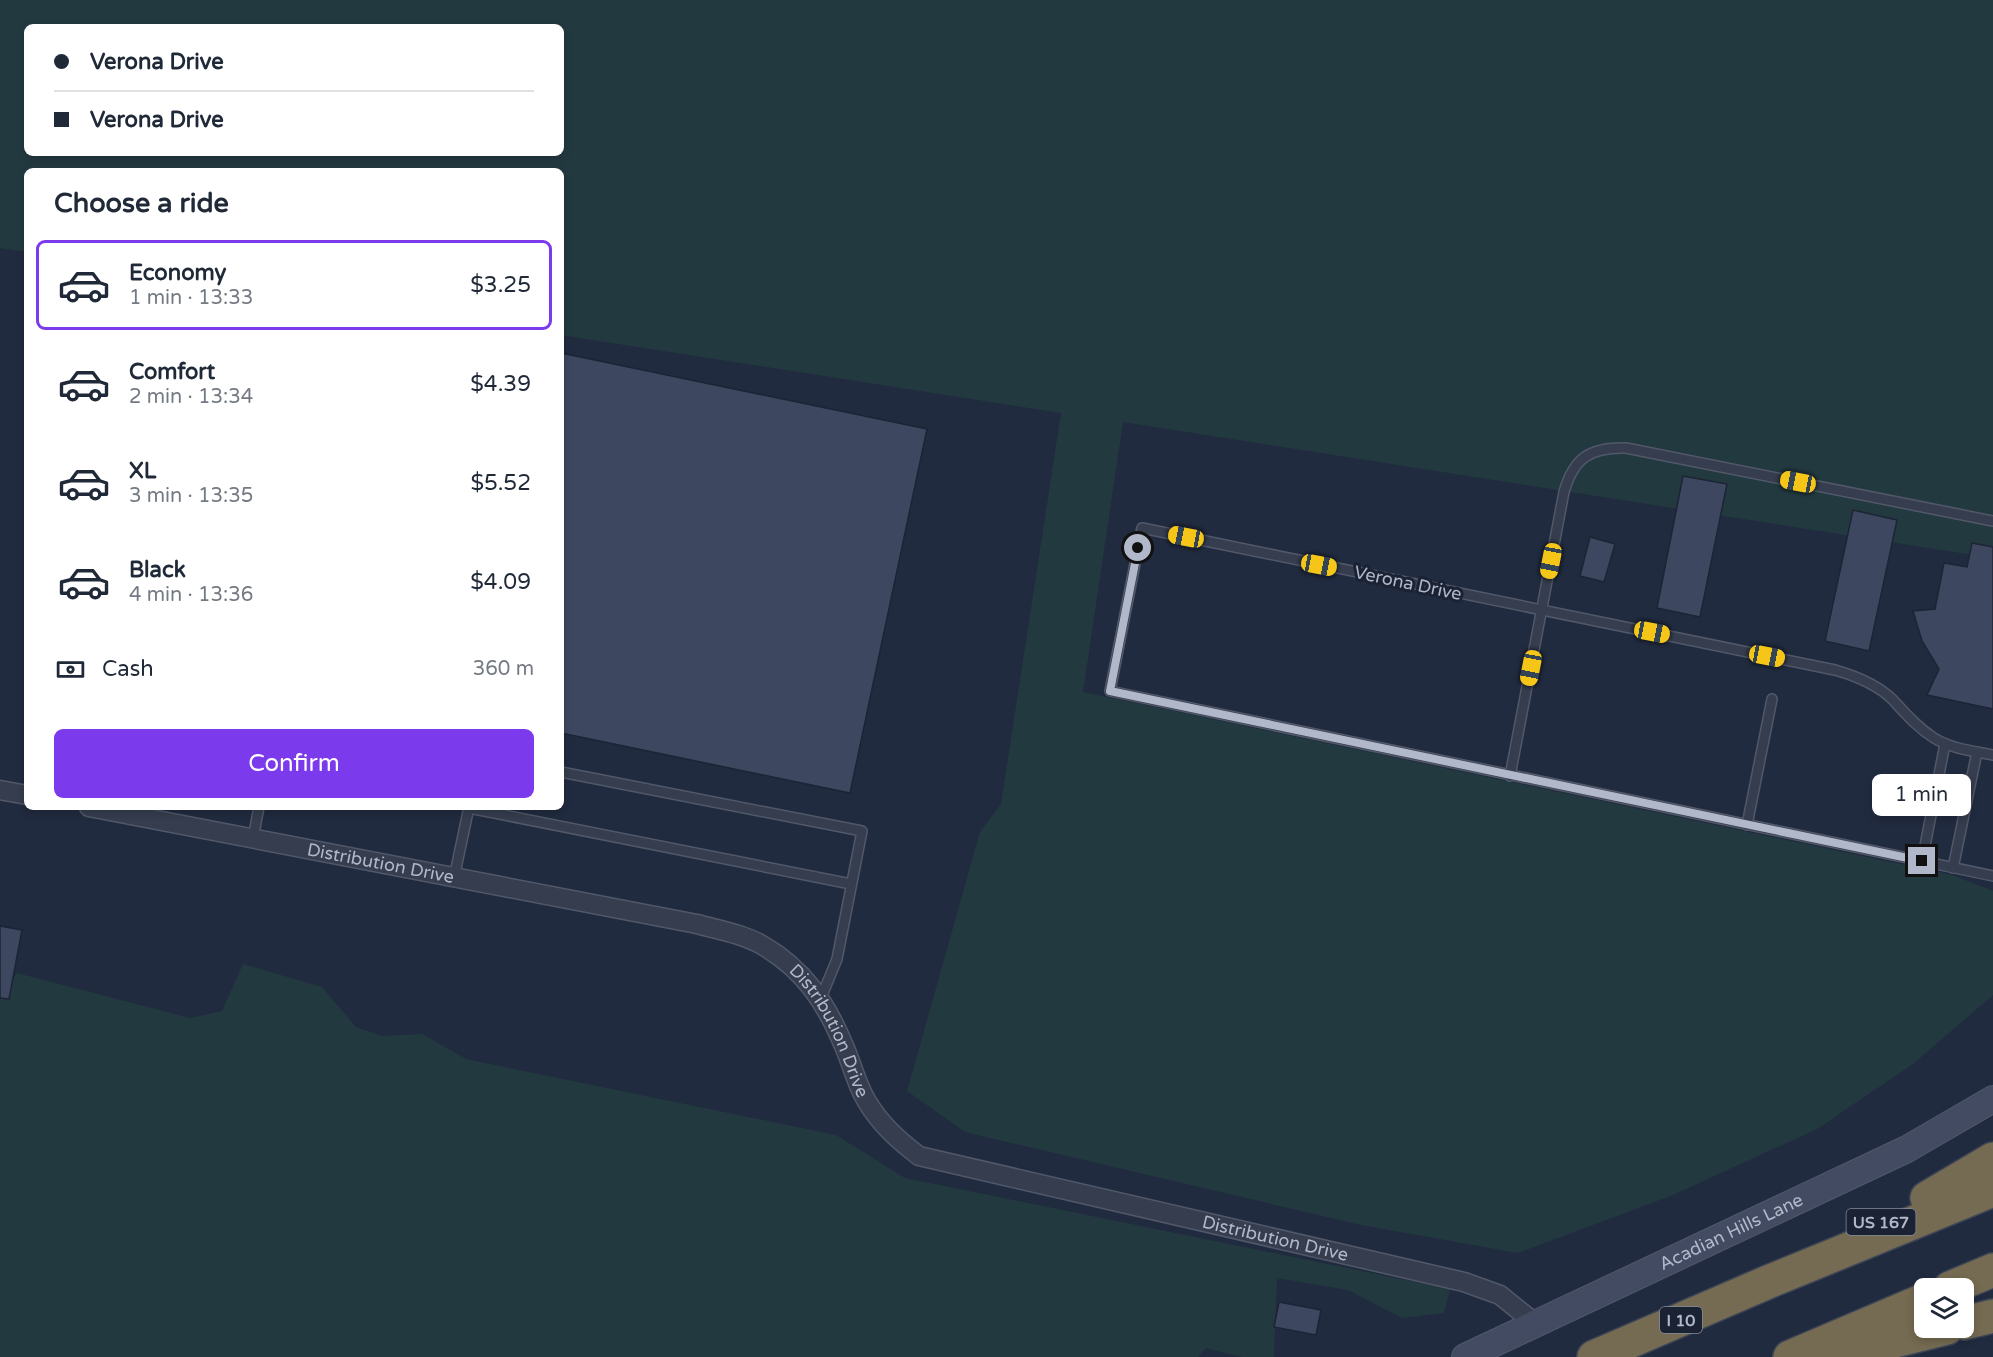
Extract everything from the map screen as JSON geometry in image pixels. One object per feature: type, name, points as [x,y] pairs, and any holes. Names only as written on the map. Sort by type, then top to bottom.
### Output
[{"type":"highway","name":"US 167","points":[[1768,1282],[1953,1184],[1993,1160]]},
{"type":"highway","name":"I 10","points":[[1594,1357],[1768,1282],[1993,1190]]},
{"type":"highway","points":[[1974,1278],[1993,1270]]},
{"type":"highway","points":[[1790,1357],[1914,1303]]},
{"type":"highway","points":[[1974,1321],[1993,1316]]},
{"type":"highway","points":[[1829,1357],[1914,1336]]},
{"type":"street","points":[[0,790],[24,794]]},
{"type":"street","name":"Distribution Drive","points":[[105,810],[698,924],[732,933],[760,944],[778,955],[793,967],[821,998],[845,1047],[854,1076],[866,1100],[884,1126],[919,1156],[1464,1282],[1500,1295],[1536,1324]]},
{"type":"street","name":"Acadian Hills Lane","points":[[1465,1357],[1907,1149],[1993,1099]]},
{"type":"lane","points":[[1510,776],[1568,480],[1577,464],[1594,451],[1626,448],[1993,521]]},
{"type":"lane","name":"Verona Drive","points":[[1993,755],[1945,744],[1919,728],[1891,698],[1873,685],[1853,675],[1142,528],[1110,691],[1993,876]]},
{"type":"lane","points":[[1747,825],[1772,699]]},
{"type":"lane","points":[[1922,861],[1945,744]]},
{"type":"lane","points":[[1953,867],[1977,752]]},
{"type":"lane","points":[[564,773],[861,831],[837,959],[821,998]]},
{"type":"lane","points":[[253,838],[258,810]]},
{"type":"lane","points":[[454,878],[468,810]]},
{"type":"lane","points":[[484,810],[851,884]]},
{"type":"shaded area","points":[[0,0],[1993,0],[1993,558],[1123,422],[1083,692],[1952,875],[1993,891],[1993,995],[1913,1064],[1817,1129],[1673,1195],[1518,1253],[1361,1225],[965,1132],[907,1091],[980,832],[1001,804],[1061,413],[564,335],[564,168],[24,168],[24,252],[0,248]]},
{"type":"shaded area","points":[[243,964],[322,987],[356,1027],[382,1036],[422,1034],[466,1059],[836,1135],[905,1178],[1450,1289],[1444,1313],[1402,1318],[1348,1290],[1277,1278],[1274,1357],[1242,1357],[1206,1348],[1198,1357],[0,1357],[0,994],[17,973],[190,1018],[222,1011]]},
{"type":"building","points":[[564,354],[927,429],[850,793],[564,734]]},
{"type":"building","points":[[1683,476],[1727,484],[1700,617],[1657,608]]},
{"type":"building","points":[[1853,510],[1897,520],[1869,651],[1825,641]]},
{"type":"building","points":[[1590,537],[1615,544],[1604,582],[1580,576]]},
{"type":"building","points":[[1972,543],[1993,547],[1993,709],[1927,695],[1939,669],[1922,641],[1913,611],[1935,609],[1944,563],[1967,567]]},
{"type":"building","points":[[0,926],[22,930],[9,999],[0,998]]},
{"type":"building","points":[[1279,1302],[1321,1310],[1316,1335],[1274,1327]]},
{"type":"route","points":[[1138,548],[1110,691],[1922,861]]}]
